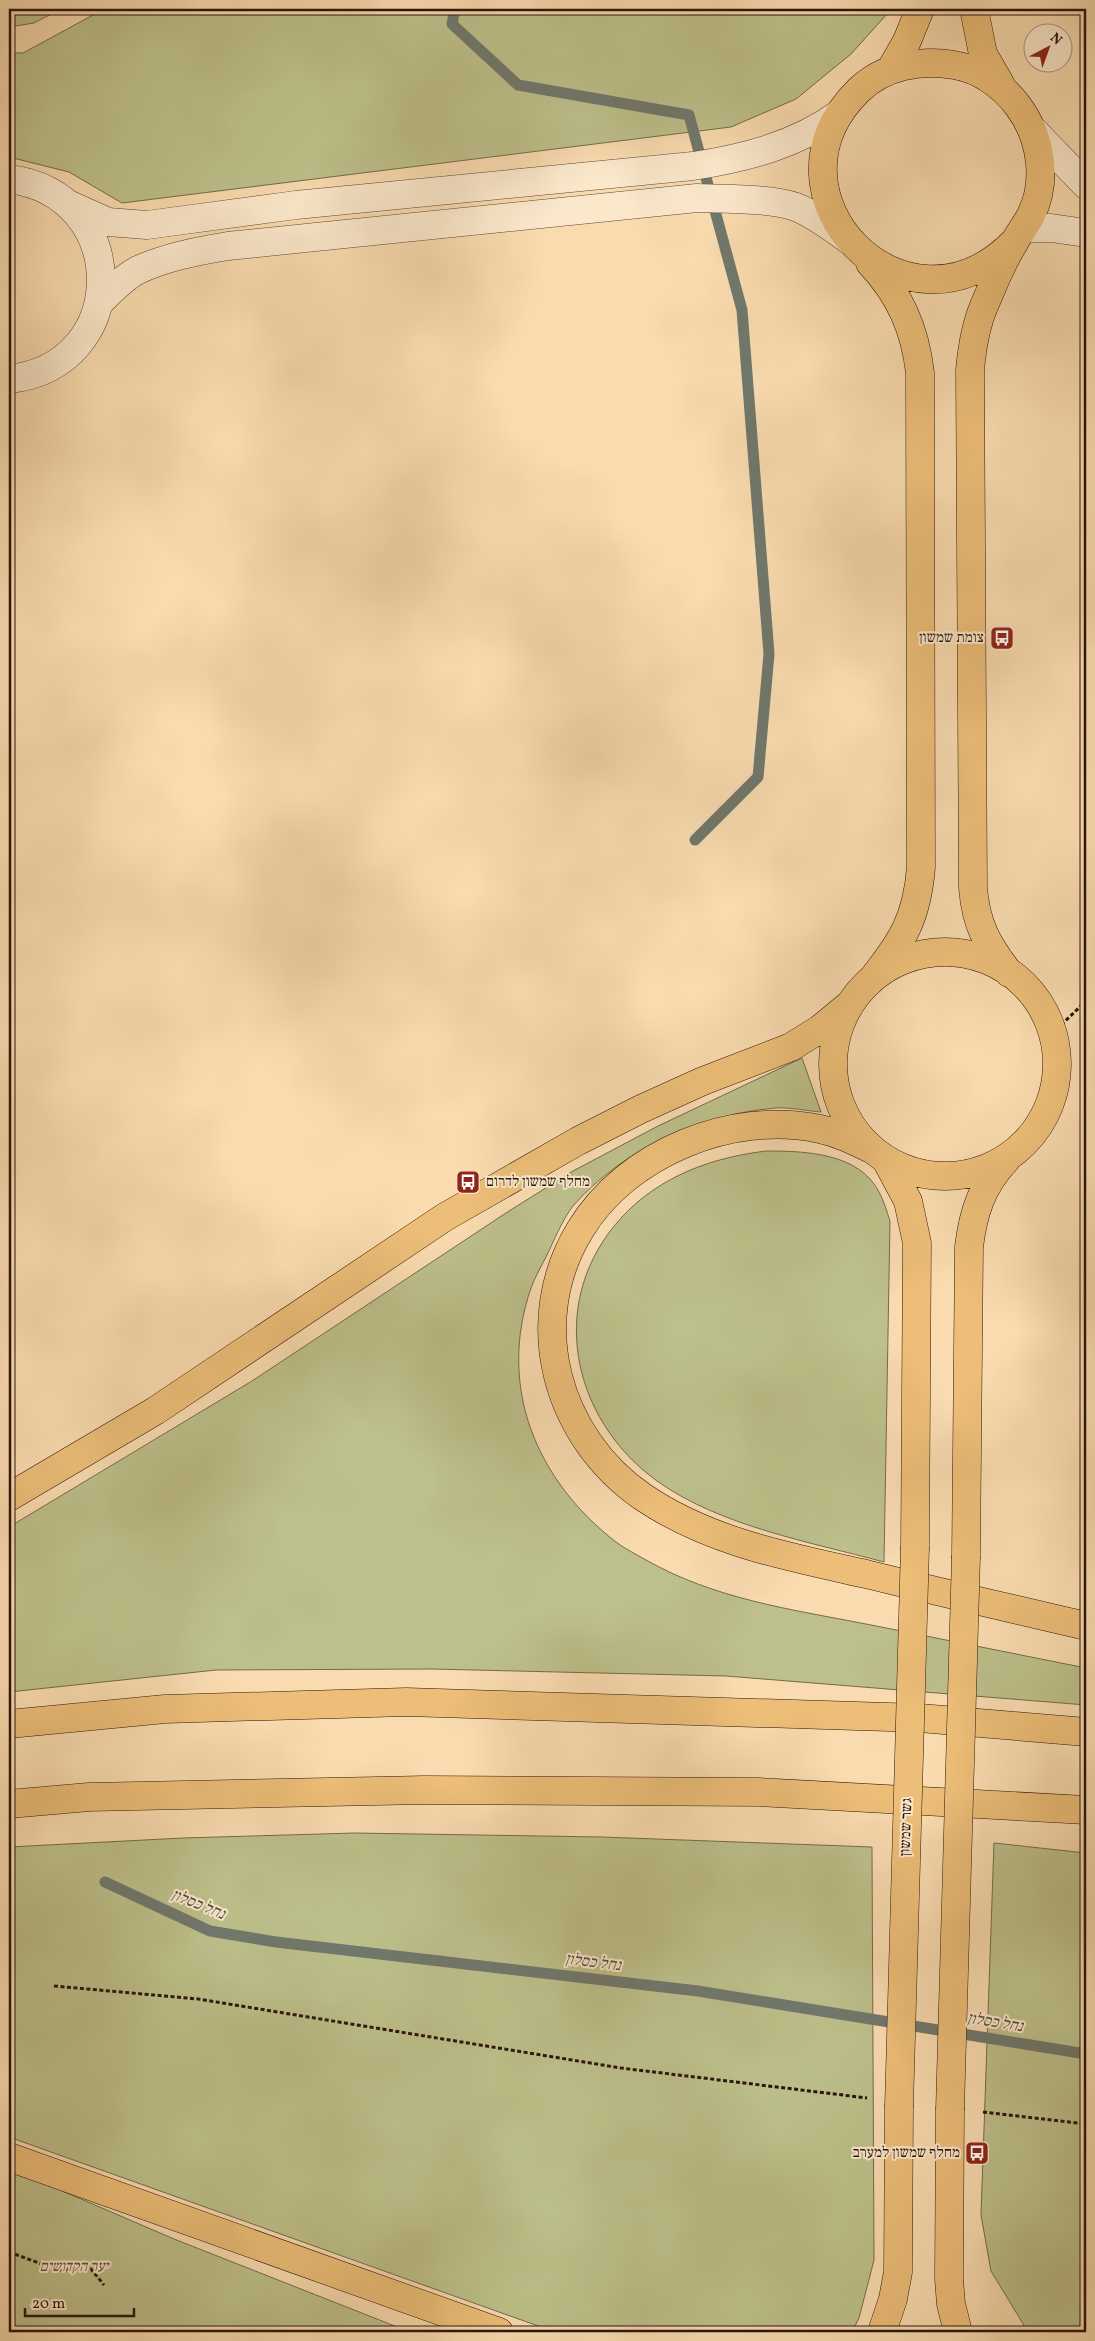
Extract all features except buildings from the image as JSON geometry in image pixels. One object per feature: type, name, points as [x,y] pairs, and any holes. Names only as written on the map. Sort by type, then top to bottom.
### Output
[{"type":"highway","points":[[891,69],[907,42],[920,9]]},
{"type":"highway","points":[[974,9],[983,54],[1003,89],[1025,115],[1033,130],[1039,155],[1040,180],[1038,196],[978,322],[970,370],[973,888],[975,910],[981,930],[992,951],[1009,973]]},
{"type":"highway","points":[[9,1497],[155,1411],[445,1217],[578,1142],[641,1109],[703,1081],[791,1047],[820,1029],[849,1005],[896,949],[908,928],[917,901],[921,867],[920,373],[914,336],[904,310],[884,278],[855,246],[831,211],[824,178],[826,145],[839,114],[862,87],[891,69],[924,62],[957,65],[974,70],[1003,89]]},
{"type":"highway","points":[[855,246],[875,263],[906,276],[940,279],[972,272],[988,264],[1001,255],[1019,235]]},
{"type":"highway","points":[[873,978],[888,967],[903,960],[937,952],[971,955],[988,960],[1009,973],[1032,993],[1042,1007],[1055,1039],[1057,1066],[1054,1091],[1049,1108],[1041,1124],[1030,1138],[995,1171],[981,1195],[974,1215],[969,1247],[966,1556],[950,2110],[949,2279],[958,2332]]},
{"type":"highway","name":"גשר שמשון","points":[[849,1005],[841,1021],[832,1055],[835,1089],[848,1121],[879,1155],[908,1201],[917,1243],[915,1546],[899,2108],[898,2272],[893,2299],[882,2332]]},
{"type":"highway","points":[[1008,1157],[987,1169],[970,1174],[953,1176],[919,1174],[845,1136],[819,1129],[783,1126],[735,1129],[685,1144],[650,1161],[626,1178],[603,1199],[580,1230],[563,1265],[553,1304],[552,1344],[558,1385],[575,1425],[603,1462],[642,1497],[693,1526],[758,1549],[1086,1626]]},
{"type":"highway","points":[[9,1724],[165,1709],[406,1702],[920,1718],[1086,1732]]},
{"type":"highway","points":[[9,1804],[89,1797],[425,1790],[759,1792],[1086,1810]]},
{"type":"highway","points":[[9,2157],[499,2332]]},
{"type":"street","points":[[9,180],[40,187],[68,204],[108,222],[146,225],[296,205],[693,166],[726,161],[791,142],[824,125],[839,114]]},
{"type":"street","points":[[1033,130],[1086,185]]},
{"type":"street","points":[[100,303],[121,282],[137,270],[188,254],[228,246],[697,198],[732,199],[795,207],[821,220],[855,246]]},
{"type":"street","points":[[9,379],[25,377],[39,372],[66,357],[87,332],[100,303],[102,273],[95,243],[79,215],[68,204]]},
{"type":"street","points":[[1019,235],[1052,228],[1086,233]]},
{"type":"path","points":[[1042,1007],[1057,1030],[1086,1001]]},
{"type":"path","points":[[54,1986],[198,1999],[621,2068],[868,2098]]},
{"type":"path","points":[[977,2111],[1086,2124]]},
{"type":"path","points":[[9,2252],[58,2270],[91,2269],[104,2285]]},
{"type":"green space","points":[[9,9],[61,9],[34,23],[9,27]]},
{"type":"green space","points":[[104,9],[889,9],[887,14],[851,54],[796,99],[731,127],[122,203],[69,172],[9,157],[9,53],[23,53]]},
{"type":"green space","points":[[802,1058],[821,1112],[776,1108],[720,1118],[692,1127],[665,1138],[615,1167],[573,1206],[562,1224],[531,1288],[522,1325],[519,1361],[522,1396],[531,1429],[545,1460],[564,1490],[588,1517],[619,1545],[672,1573],[699,1584],[753,1601],[1086,1668],[1086,1705],[726,1676],[431,1669],[216,1670],[9,1692],[9,1527],[252,1381],[509,1211],[573,1171],[658,1126]]},
{"type":"green space","points":[[767,1151],[798,1152],[830,1157],[859,1169],[870,1179],[879,1192],[890,1221],[884,1562],[766,1531],[737,1521],[682,1497],[657,1481],[627,1455],[604,1425],[588,1391],[578,1356],[577,1320],[583,1284],[598,1249],[622,1217],[653,1190],[688,1171],[727,1158]]},
{"type":"green space","points":[[355,1833],[602,1837],[872,1847],[874,2260],[859,2318],[852,2332],[555,2332],[9,2137],[9,1847],[183,1838]]},
{"type":"green space","points":[[994,1843],[1086,1853],[1086,2332],[1028,2332],[991,2271],[981,2215]]},
{"type":"green space","name":"יער הקדושים","points":[[9,2168],[174,2239],[410,2332],[9,2332]]},
{"type":"waterway","points":[[455,9],[452,24],[518,85],[689,115],[742,310],[769,654],[758,777],[695,840]]},
{"type":"waterway","name":"נחל כסלון","points":[[105,1882],[210,1931],[276,1942],[698,1991],[1086,2054]]},
{"type":"place","name":"צומת שמשון","points":[[1002,638]]},
{"type":"place","name":"מחלף שמשון לדרום","points":[[468,1182]]},
{"type":"place","name":"מחלף שמשון למערב","points":[[977,2153]]}]
